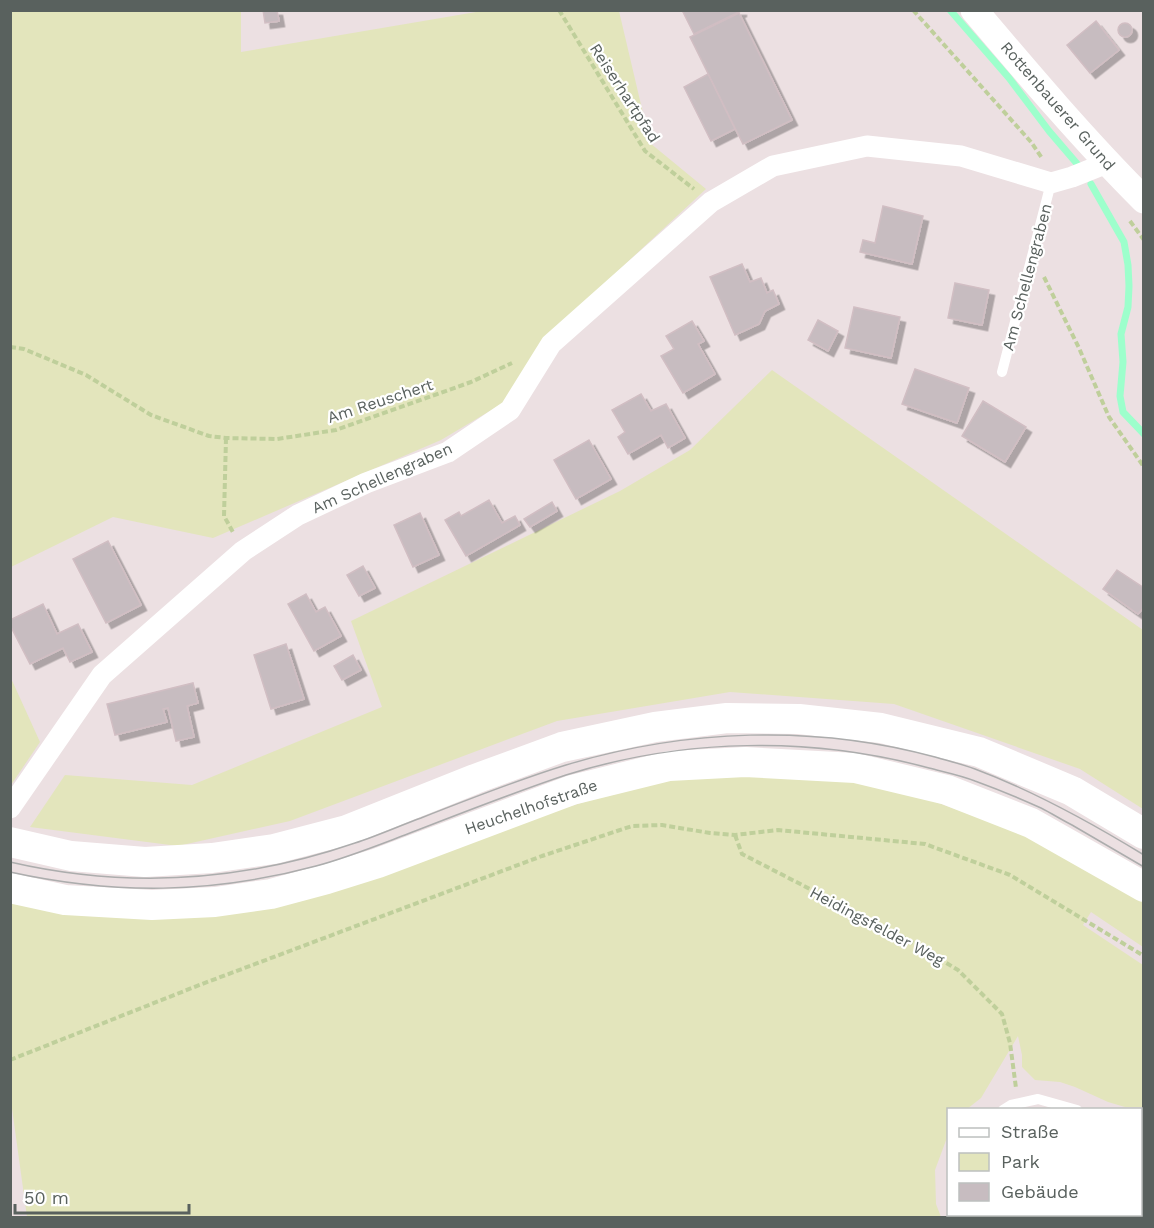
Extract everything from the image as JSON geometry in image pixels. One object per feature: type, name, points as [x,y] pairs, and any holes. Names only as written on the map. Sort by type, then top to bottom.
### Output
[{"type":"main road","points":[[10,842],[71,856],[145,862],[212,858],[274,849],[347,830],[562,747],[656,727],[727,718],[799,719],[881,728],[979,752],[1072,791],[1143,834]]},
{"type":"main road","name":"Heuchelhofstraße","points":[[10,888],[65,900],[152,905],[214,902],[270,894],[378,863],[572,789],[669,766],[745,762],[855,768],[947,790],[1031,823],[1143,887]]},
{"type":"street","name":"Rottenbauerer Grund","points":[[975,10],[1051,101],[1143,200]]},
{"type":"street","name":"Am Schellengraben","points":[[10,808],[102,675],[243,551],[298,515],[366,483],[448,452],[510,410],[551,344],[711,202],[773,166],[867,146],[961,156],[1051,183],[1107,163]]},
{"type":"lane","name":"Am Schellengraben","points":[[1002,372],[1051,183]]},
{"type":"lane","points":[[1006,1108],[1038,1099],[1070,1108]]},
{"type":"path","name":"Reiserhartpfad","points":[[559,10],[645,151],[711,202]]},
{"type":"path","points":[[913,10],[1031,142],[1050,168],[1051,183]]},
{"type":"path","points":[[1034,255],[1109,417],[1143,467]]},
{"type":"path","name":"Am Reuschert","points":[[10,347],[24,349],[86,375],[151,415],[209,436],[277,439],[336,430],[471,382],[551,344]]},
{"type":"path","points":[[224,516],[226,438]]},
{"type":"path","points":[[10,1060],[202,984],[542,856],[633,826],[662,825],[735,835],[778,831],[925,844],[1010,874],[1143,956]]},
{"type":"path","name":"Heidingsfelder Weg","points":[[735,835],[742,854],[903,937],[958,970],[1002,1014],[1010,1043],[1018,1103]]},
{"type":"green space","points":[[11,11],[241,11],[241,52],[482,11],[619,11],[650,143],[706,189],[547,337],[505,402],[441,440],[213,538],[113,517],[11,567]]},
{"type":"green space","points":[[772,370],[1143,630],[1143,809],[1080,769],[894,704],[730,692],[557,721],[290,821],[178,846],[30,827],[65,775],[192,785],[382,707],[351,621],[620,491],[690,450]]},
{"type":"green space","points":[[10,676],[40,742],[11,785],[10,785]]},
{"type":"green space","points":[[698,776],[836,778],[900,789],[1035,838],[1143,898],[1143,947],[1091,912],[1083,925],[1143,965],[1143,1107],[1125,1107],[1060,1082],[1035,1080],[1022,1067],[1018,1036],[981,1098],[968,1108],[947,1108],[947,1138],[935,1170],[936,1204],[941,1217],[27,1217],[10,1094],[10,902],[104,916],[492,830],[640,785]]},
{"type":"building","points":[[263,10],[277,10],[279,21],[265,23]]},
{"type":"building","points":[[682,10],[741,10],[741,11],[694,34]]},
{"type":"building","points":[[739,13],[792,120],[743,144],[690,37]]},
{"type":"building","points":[[1096,21],[1119,50],[1090,73],[1067,45]]},
{"type":"building","points":[[1122,23],[1128,23],[1132,30],[1128,37],[1122,37],[1118,33],[1118,27]]},
{"type":"building","points":[[708,74],[735,129],[711,141],[684,87]]},
{"type":"building","points":[[883,206],[923,216],[912,264],[860,252],[863,240],[875,243]]},
{"type":"building","points":[[742,264],[750,282],[761,278],[767,293],[773,290],[779,304],[765,311],[759,324],[735,335],[710,277]]},
{"type":"building","points":[[955,283],[989,290],[982,325],[948,318]]},
{"type":"building","points":[[854,307],[900,317],[891,358],[845,348]]},
{"type":"building","points":[[818,320],[838,331],[828,351],[808,340]]},
{"type":"building","points":[[692,321],[704,341],[698,344],[715,374],[683,393],[661,356],[674,349],[666,336]]},
{"type":"building","points":[[915,369],[969,388],[957,423],[902,404]]},
{"type":"building","points":[[641,394],[651,411],[666,404],[685,438],[668,448],[661,435],[628,454],[618,437],[625,432],[612,410]]},
{"type":"building","points":[[983,401],[1026,427],[1005,462],[962,436]]},
{"type":"building","points":[[589,440],[611,479],[576,499],[554,460]]},
{"type":"building","points":[[489,500],[502,523],[515,516],[520,525],[466,556],[445,520],[459,512],[461,516]]},
{"type":"building","points":[[552,502],[557,511],[530,527],[524,519]]},
{"type":"building","points":[[420,513],[439,555],[413,567],[394,525]]},
{"type":"building","points":[[108,541],[141,605],[106,623],[73,559]]},
{"type":"building","points":[[363,566],[375,588],[359,596],[347,575]]},
{"type":"building","points":[[1117,570],[1144,588],[1144,607],[1138,614],[1103,589]]},
{"type":"building","points":[[306,594],[316,612],[325,607],[341,636],[314,651],[288,604]]},
{"type":"building","points":[[43,604],[57,634],[78,624],[92,652],[70,662],[63,648],[30,664],[10,625],[10,620]]},
{"type":"building","points":[[286,644],[304,699],[271,709],[254,655]]},
{"type":"building","points":[[353,655],[361,670],[342,680],[334,666]]},
{"type":"building","points":[[193,683],[198,703],[187,706],[194,737],[176,741],[168,708],[163,709],[167,722],[115,735],[107,704]]},
{"type":"waterway","points":[[950,10],[1009,78],[1079,166]]},
{"type":"waterway","points":[[1091,184],[1124,242],[1129,286],[1128,307],[1121,334],[1123,362],[1120,396],[1123,412],[1144,434]]},
{"type":"tram line","points":[[10,862],[54,871],[141,878],[184,877],[270,866],[313,856],[363,840],[493,790],[566,765],[657,744],[750,735],[843,739],[890,746],[965,766],[1040,797],[1144,855]]},
{"type":"tram line","points":[[10,872],[87,885],[126,888],[201,886],[239,882],[316,866],[338,859],[526,789],[610,763],[701,748],[747,746],[793,746],[839,750],[964,777],[1041,808],[1144,867]]}]
